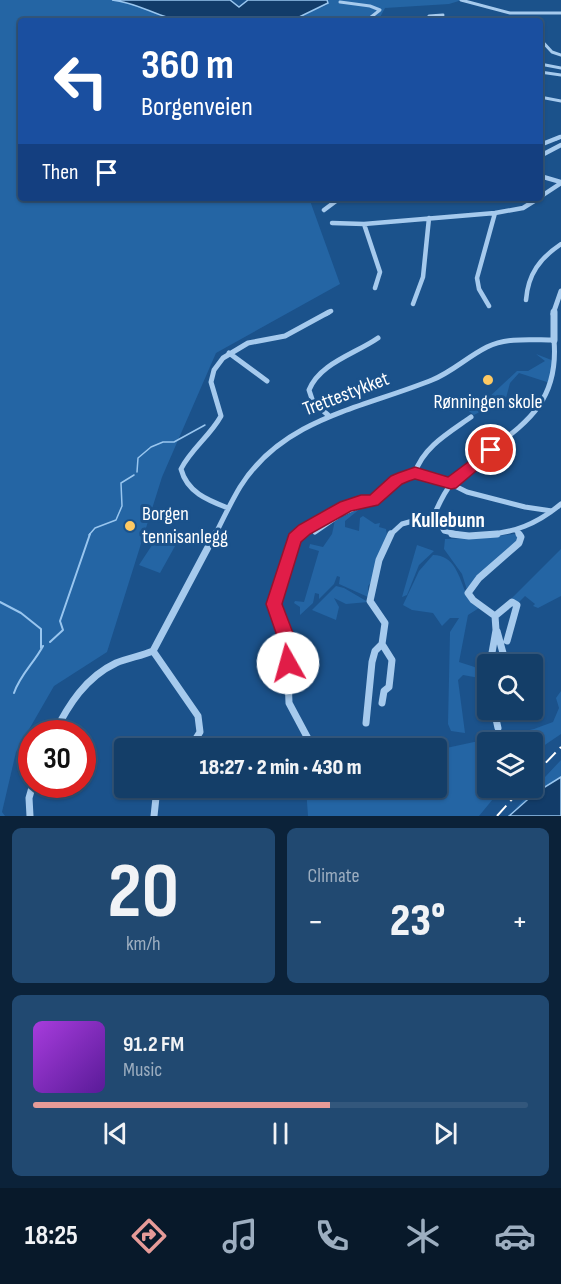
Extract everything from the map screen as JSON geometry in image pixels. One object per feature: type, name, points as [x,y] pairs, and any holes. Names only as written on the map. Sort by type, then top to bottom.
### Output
[{"type":"street","points":[[461,0],[505,12],[561,13]]},
{"type":"street","points":[[340,2],[370,6],[380,10],[367,18]]},
{"type":"street","points":[[428,18],[435,14],[443,15],[441,18]]},
{"type":"street","points":[[543,43],[548,49],[561,55]]},
{"type":"street","points":[[543,64],[560,67]]},
{"type":"street","points":[[543,72],[561,75]]},
{"type":"street","points":[[543,98],[561,101]]},
{"type":"street","points":[[543,143],[561,137]]},
{"type":"street","points":[[543,138],[545,140],[543,142]]},
{"type":"street","points":[[543,154],[561,145]]},
{"type":"street","points":[[543,177],[561,183]]},
{"type":"street","points":[[543,196],[561,183]]},
{"type":"street","points":[[324,210],[336,201]]},
{"type":"street","points":[[332,223],[364,224],[495,213],[518,210],[534,201]]},
{"type":"street","points":[[489,306],[478,286],[478,268],[495,213]]},
{"type":"street","points":[[413,304],[423,277],[429,218]]},
{"type":"street","points":[[364,224],[380,272],[375,288]]},
{"type":"street","points":[[526,300],[526,287],[538,263],[561,244]]},
{"type":"street","points":[[366,723],[372,662],[375,651],[382,644],[385,623],[370,601],[388,539],[401,524],[434,515],[451,484],[465,470],[532,421],[544,407],[553,392],[558,376],[559,365],[554,340],[553,314],[561,291]]},
{"type":"street","points":[[228,508],[211,502],[195,492],[184,480],[182,469],[189,454],[215,426],[221,416],[211,382],[214,370],[229,353],[253,341],[285,336],[331,311]]},
{"type":"street","points":[[328,415],[317,408],[309,398],[311,382],[319,373],[369,346],[378,338]]},
{"type":"street","name":"Trettestykket","points":[[153,651],[228,508],[251,471],[269,453],[301,428],[328,415],[453,371],[479,352],[496,344],[520,340],[554,340]]},
{"type":"street","points":[[229,353],[267,381]]},
{"type":"street","points":[[415,473],[416,466],[424,455],[471,417]]},
{"type":"street","points":[[315,532],[341,514],[373,500],[396,480],[415,473],[483,497],[552,511]]},
{"type":"street","points":[[308,738],[289,703],[287,650],[274,604],[294,539],[304,530],[346,506],[373,500]]},
{"type":"street","points":[[434,515],[437,524],[444,531],[456,535],[474,536],[516,530],[539,520],[561,504]]},
{"type":"street","points":[[503,654],[496,630],[495,616],[473,600],[468,593],[479,578],[519,543],[521,537],[516,530]]},
{"type":"street","points":[[495,616],[512,603],[517,605],[507,641]]},
{"type":"street","points":[[492,654],[496,630]]},
{"type":"street","points":[[382,644],[392,660],[389,687],[384,691],[382,703]]},
{"type":"street","points":[[61,720],[70,704],[90,682],[108,667],[153,651],[198,716],[200,732],[196,738]]},
{"type":"street","points":[[496,720],[498,728]]},
{"type":"street","points":[[29,798],[30,816]]},
{"type":"street","points":[[154,816],[156,798]]},
{"type":"shaded area","points":[[0,0],[132,2],[167,18],[18,18],[18,201],[310,201],[340,284],[216,353],[162,477],[107,652],[54,686],[34,720],[18,720],[18,749],[2,812],[5,816],[0,816]]},
{"type":"shaded area","points":[[112,0],[230,0],[239,7],[248,0],[327,0],[328,3],[297,18],[170,18]]},
{"type":"shaded area","points":[[327,0],[462,0],[449,4],[385,8],[380,18],[295,18],[327,5]]},
{"type":"shaded area","points":[[536,354],[554,361],[550,383],[519,373],[510,383],[506,398],[474,415],[457,402],[461,396],[472,404],[487,399],[517,371],[528,371],[545,361]]},
{"type":"shaded area","points":[[361,508],[345,521],[345,527],[359,531],[360,518],[363,516],[375,524],[380,523],[379,527],[386,529],[387,536],[372,582],[368,586],[368,597],[339,584],[340,577],[337,576],[334,584],[319,599],[319,594],[315,593],[313,603],[300,615],[300,607],[294,603],[295,601],[304,602],[319,551],[309,548],[310,544],[323,547],[332,534],[335,520]]},
{"type":"shaded area","points":[[160,533],[179,539],[160,573],[139,565]]},
{"type":"shaded area","points":[[514,534],[518,536],[517,541],[467,590],[462,574],[444,549],[445,539]]},
{"type":"shaded area","points":[[417,545],[434,551],[419,565],[407,595],[402,597]]},
{"type":"shaded area","points":[[561,549],[561,596],[538,608],[533,606],[535,604],[525,596],[519,602],[511,599]]},
{"type":"shaded area","points":[[433,555],[446,559],[455,568],[466,593],[479,608],[468,615],[459,662],[477,668],[477,678],[463,675],[458,680],[465,733],[451,731],[448,724],[450,632],[459,618],[450,618],[442,626],[433,613],[412,610],[403,605],[419,571]]},
{"type":"shaded area","points":[[336,586],[368,602],[346,604],[334,598],[339,607],[336,620],[312,610]]},
{"type":"shaded area","points":[[561,691],[561,734],[543,746],[543,732],[520,732],[553,722],[559,708],[556,698]]},
{"type":"shaded area","points":[[477,741],[477,798],[494,798],[479,816],[308,816],[307,798],[447,798],[447,748]]},
{"type":"shaded area","points":[[561,760],[561,777],[543,790],[543,779]]},
{"type":"shaded area","points":[[561,777],[561,816],[509,816],[529,798],[543,798],[543,788]]},
{"type":"shaded area","points":[[525,798],[531,798],[515,809]]},
{"type":"waterway","points":[[137,472],[138,458],[151,447],[163,442],[174,442],[205,425]]},
{"type":"waterway","points":[[89,535],[95,528],[116,520],[122,506],[121,483],[134,475]]},
{"type":"waterway","points":[[50,642],[63,630],[60,621],[90,534]]},
{"type":"waterway","points":[[0,602],[21,613],[41,629],[41,648]]},
{"type":"waterway","points":[[14,693],[43,646]]},
{"type":"railway","points":[[543,766],[561,747]]},
{"type":"railway","points":[[497,816],[513,798]]},
{"type":"place","name":"Rønningen skole","points":[[488,380]]},
{"type":"place","name":"Borgen tennisanlegg","points":[[130,526]]},
{"type":"district","name":"Kullebunn","points":[[448,520]]},
{"type":"route","points":[[288,663],[284,633],[274,604],[294,539],[320,520],[346,506],[373,500],[396,480],[415,473],[441,479],[451,484],[491,450]]}]
